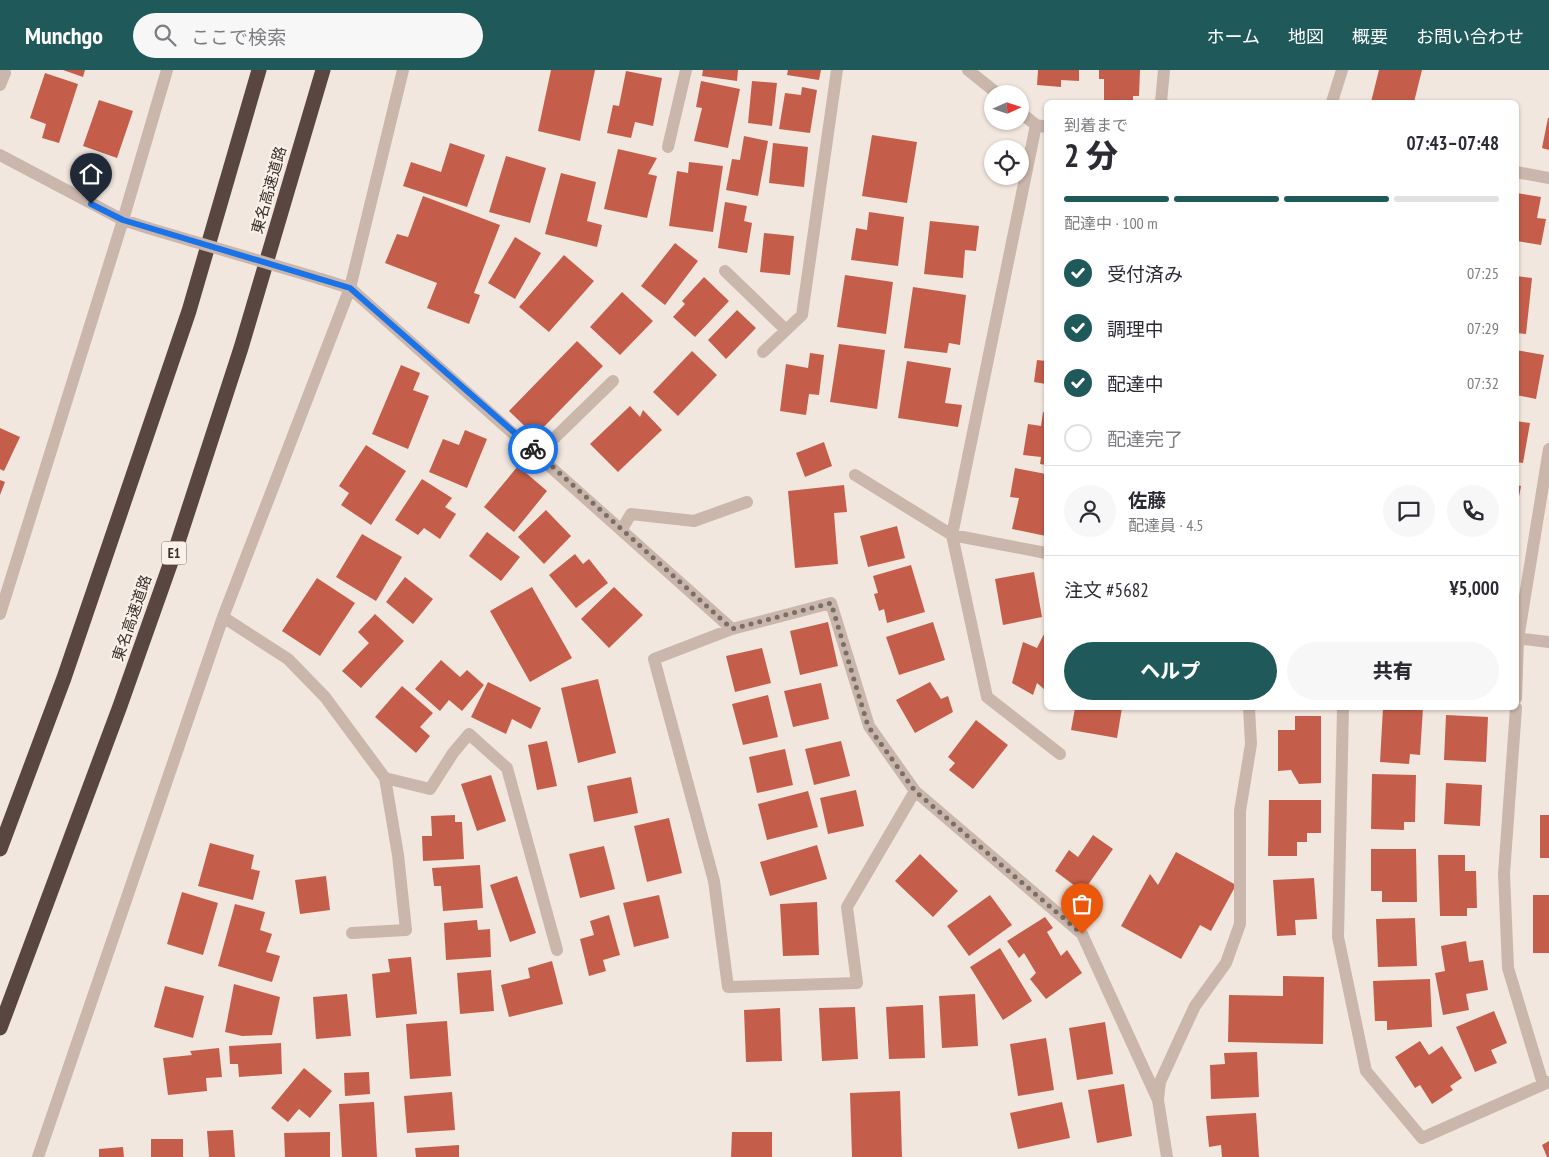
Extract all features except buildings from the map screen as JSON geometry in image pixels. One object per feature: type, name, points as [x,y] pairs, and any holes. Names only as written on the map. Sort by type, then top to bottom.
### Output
[{"type":"highway","points":[[0,849],[79,633],[189,310],[259,70]]},
{"type":"highway","name":"東名高速道路","points":[[0,1028],[113,724],[176,545],[241,348],[323,70]]},
{"type":"street","points":[[0,614],[123,220],[167,70]]},
{"type":"street","points":[[38,1157],[223,617],[350,288],[403,70]]},
{"type":"street","points":[[668,147],[686,70]]},
{"type":"street","points":[[763,352],[802,315],[837,70]]},
{"type":"street","points":[[968,70],[987,85]]},
{"type":"street","points":[[1161,100],[1164,70]]},
{"type":"street","points":[[1333,100],[1342,70]]},
{"type":"street","points":[[1029,118],[1041,126],[952,534],[987,697],[1060,754]]},
{"type":"street","points":[[0,155],[123,220],[350,288],[622,528],[732,629]]},
{"type":"street","points":[[1519,173],[1549,178]]},
{"type":"street","points":[[725,272],[786,330]]},
{"type":"street","points":[[538,454],[613,381]]},
{"type":"street","points":[[1519,626],[1549,448]]},
{"type":"street","points":[[855,475],[952,534],[1044,553]]},
{"type":"street","points":[[622,528],[632,514],[694,521],[747,502]]},
{"type":"street","points":[[915,791],[847,907],[856,983],[728,987],[714,881],[654,659],[732,629],[831,603],[868,726],[915,791],[1082,934],[1158,1100]]},
{"type":"street","points":[[223,617],[288,659],[325,697],[384,778],[398,855],[406,930],[352,933]]},
{"type":"street","points":[[1519,638],[1549,642]]},
{"type":"street","points":[[1167,1157],[1158,1100],[1160,1082],[1196,1006],[1226,963],[1240,924],[1240,811],[1251,744],[1249,710]]},
{"type":"street","points":[[1343,710],[1338,937],[1366,1071],[1422,1138],[1546,1083],[1508,968],[1504,874],[1516,710]]},
{"type":"street","points":[[384,778],[430,789],[453,753],[469,734],[507,768],[557,950]]},
{"type":"way so far","points":[[533,449],[732,629],[831,603],[868,726],[915,791],[1082,934]]},
{"type":"route","points":[[91,204],[123,220],[350,288],[533,449]]}]
